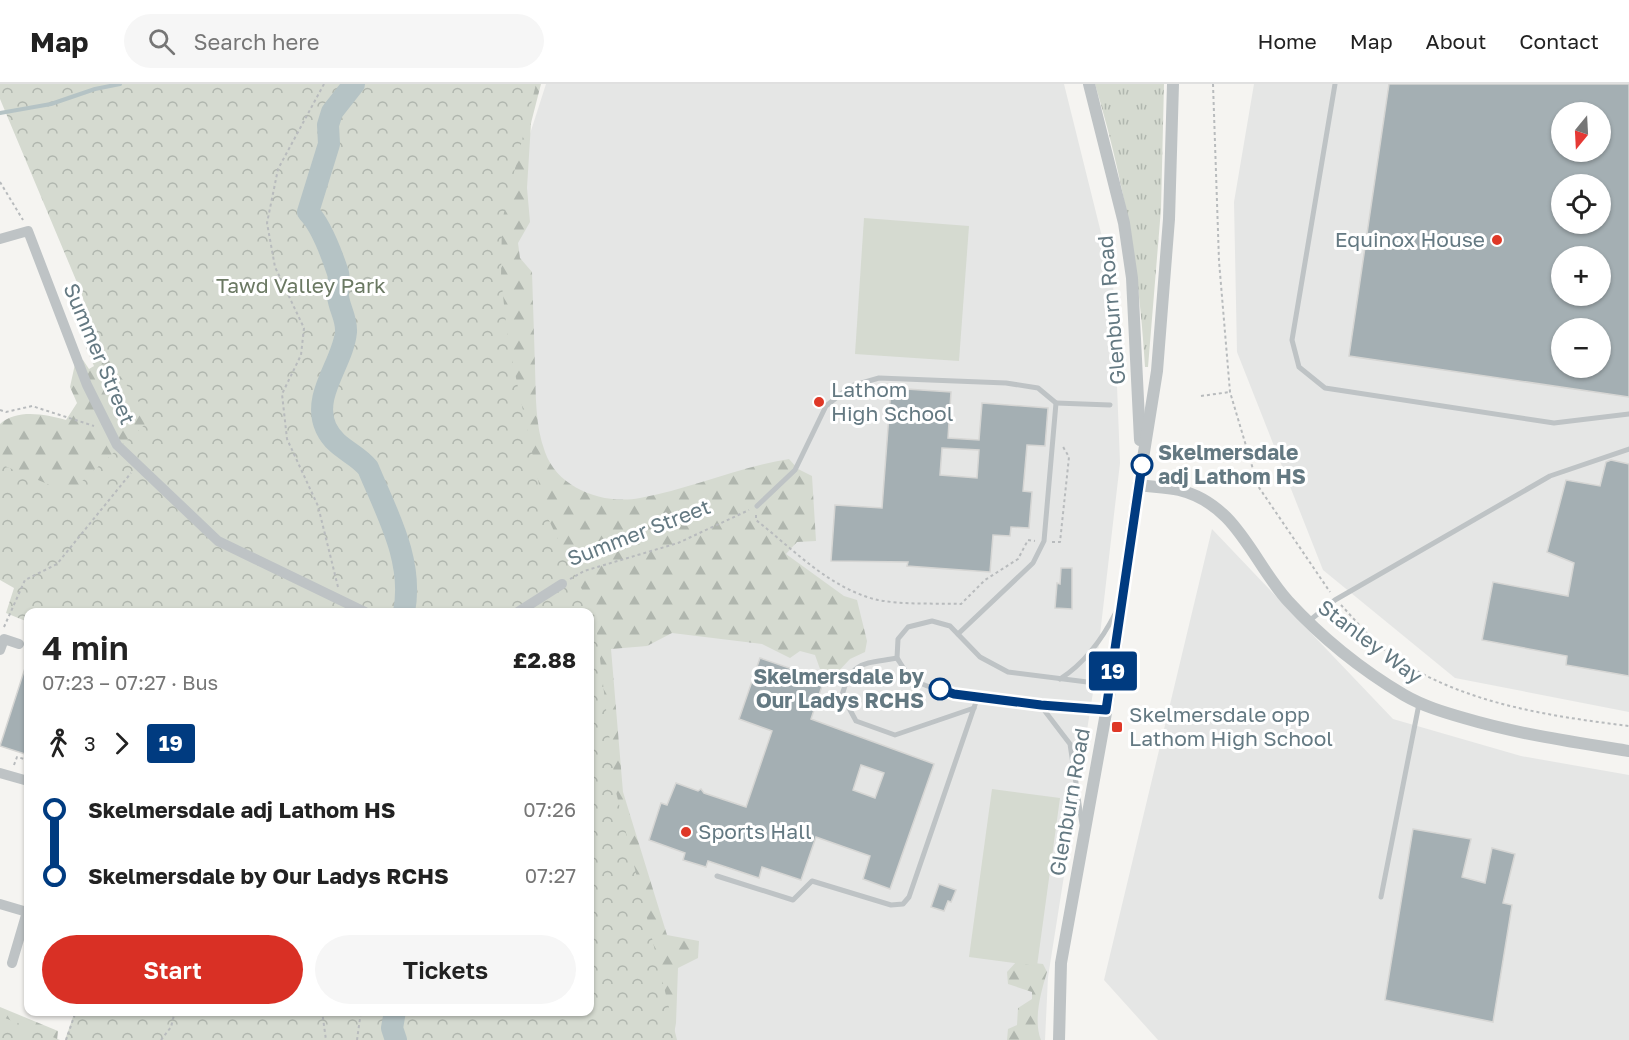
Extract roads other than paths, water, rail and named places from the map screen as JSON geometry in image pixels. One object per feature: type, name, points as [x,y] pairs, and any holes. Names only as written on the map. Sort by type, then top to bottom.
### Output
[{"type":"street","name":"Glenburn Road","points":[[1089,84],[1122,212],[1132,278],[1142,465]]},
{"type":"street","name":"Glenburn Road","points":[[1059,1040],[1061,963],[1111,685],[1138,485],[1157,371],[1164,298],[1173,84]]},
{"type":"street","name":"Summer Street","points":[[0,239],[27,231],[87,385],[117,445],[218,541],[356,608]]},
{"type":"street","name":"Stanley Way","points":[[1138,485],[1179,490],[1202,498],[1227,515],[1241,531],[1286,598],[1308,622],[1344,652],[1419,703],[1513,733],[1629,751]]},
{"type":"street","name":"Summer Street","points":[[524,608],[562,584]]},
{"type":"street","points":[[0,650],[4,639],[19,644]]},
{"type":"street","points":[[5,774],[24,780]]},
{"type":"street","points":[[0,904],[24,911]]},
{"type":"street","points":[[12,963],[24,922]]},
{"type":"lane","points":[[1335,84],[1292,340],[1299,367],[1325,388],[1554,423],[1629,414]]},
{"type":"lane","points":[[757,506],[795,470],[826,406],[852,386],[879,378],[984,381],[1038,388],[1056,403],[1110,405]]},
{"type":"lane","points":[[958,634],[1033,563],[1044,541],[1056,403]]},
{"type":"lane","points":[[1308,622],[1335,600],[1550,476],[1629,449]]},
{"type":"lane","points":[[1060,679],[1073,670],[1094,647],[1108,628],[1123,599]]},
{"type":"lane","points":[[1106,710],[1041,705],[954,694],[911,678],[897,658],[898,639],[908,627],[932,621],[950,626],[980,657],[1008,672],[1111,685]]},
{"type":"lane","points":[[897,658],[861,665],[848,676],[842,695],[856,721],[895,735],[974,708]]},
{"type":"lane","points":[[717,876],[793,900],[812,881],[891,905],[903,904],[909,897],[978,696]]},
{"type":"lane","points":[[1381,897],[1419,703]]},
{"type":"lane","points":[[1041,705],[1070,744],[1084,837]]},
{"type":"waterway","points":[[0,113],[51,104],[95,89],[120,84]]},
{"type":"waterway","points":[[354,84],[332,112],[328,125],[329,144],[308,212],[322,232],[338,273],[338,296],[346,327],[344,344],[325,392],[322,416],[326,428],[335,441],[368,468],[397,538],[402,556],[406,593],[404,608]]},
{"type":"waterway","points":[[394,1016],[392,1028],[396,1040]]},
{"type":"place","name":"Equinox House","points":[[1497,240]]},
{"type":"place","name":"Lathom High School","points":[[819,402]]},
{"type":"place","name":"Skelmersdale adj Lathom HS","points":[[1142,465]]},
{"type":"place","name":"Skelmersdale by Our Ladys RCHS","points":[[940,689]]},
{"type":"place","name":"Skelmersdale opp Lathom High School","points":[[1117,727]]},
{"type":"place","name":"Sports Hall","points":[[686,832]]},
{"type":"park label","name":"Tawd Valley Park","points":[[301,286]]}]
